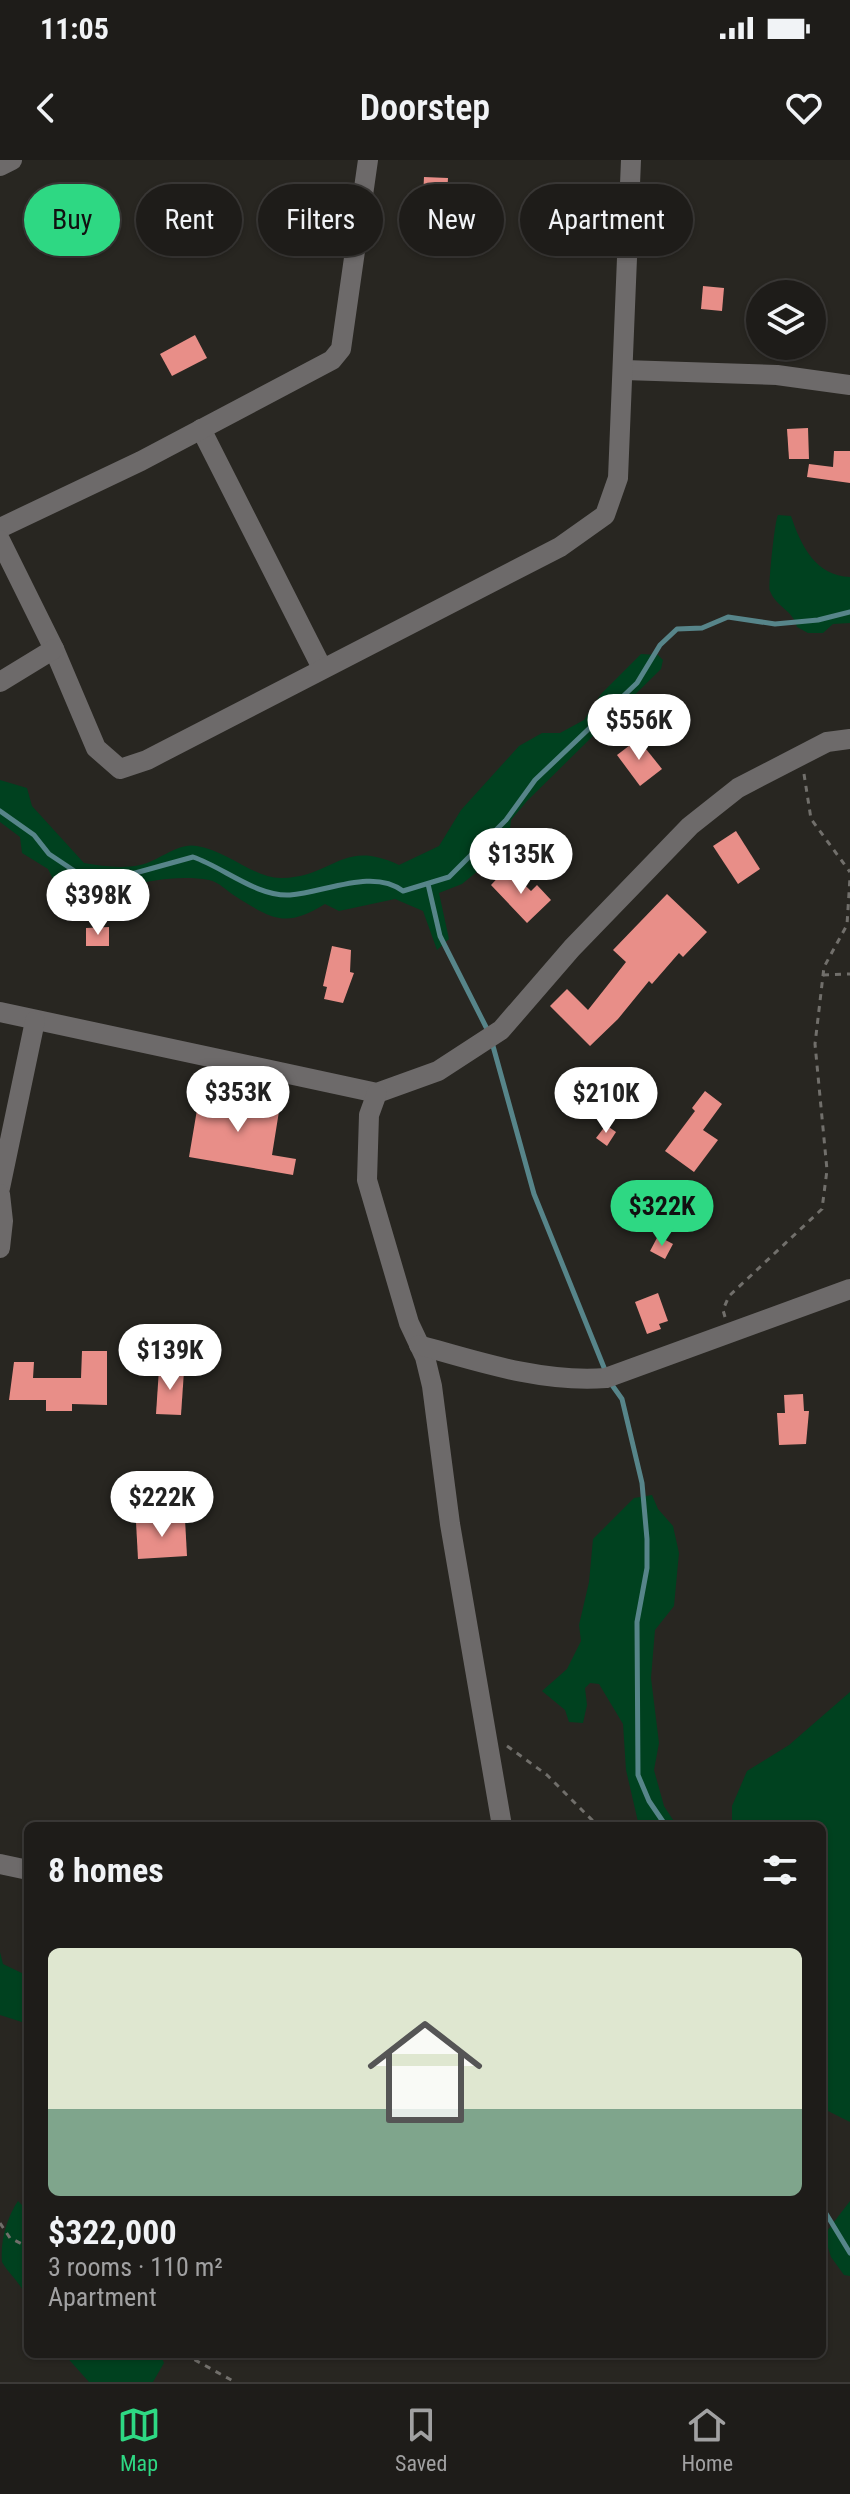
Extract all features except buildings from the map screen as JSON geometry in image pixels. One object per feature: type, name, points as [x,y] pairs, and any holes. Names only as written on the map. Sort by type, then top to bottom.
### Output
[{"type":"street","points":[[0,166],[12,160]]},
{"type":"street","points":[[0,528],[201,429],[332,360],[341,349],[368,160]]},
{"type":"street","points":[[0,540],[54,649],[96,748],[120,769],[147,760],[560,547],[605,515],[618,478],[631,160]]},
{"type":"street","points":[[624,370],[777,375],[850,385]]},
{"type":"street","points":[[201,429],[322,668]]},
{"type":"street","points":[[0,682],[54,649]]},
{"type":"street","points":[[0,1012],[377,1093],[438,1071],[501,1030],[572,948],[690,826],[738,788],[827,742],[850,739]]},
{"type":"street","points":[[0,1188],[35,1021]]},
{"type":"street","points":[[377,1093],[369,1115],[367,1180],[400,1293],[432,1386],[450,1524],[501,1822]]},
{"type":"street","points":[[0,1196],[0,1248]]},
{"type":"street","points":[[419,1345],[495,1366],[580,1380],[606,1378],[850,1289]]},
{"type":"street","points":[[0,1864],[24,1869]]},
{"type":"path","points":[[729,1332],[723,1310],[729,1296],[822,1209],[827,1170],[815,1044],[823,975],[847,925],[850,875],[811,819],[806,777],[795,759]]},
{"type":"path","points":[[823,975],[850,974]]},
{"type":"path","points":[[484,1730],[547,1775],[594,1822]]},
{"type":"path","points":[[0,2223],[10,2238],[24,2245]]},
{"type":"path","points":[[191,2358],[235,2382]]},
{"type":"green space","points":[[778,515],[791,516],[805,548],[819,565],[838,575],[850,577],[850,623],[833,624],[823,633],[808,633],[797,627],[792,616],[776,601],[770,591],[770,577]]},
{"type":"green space","points":[[641,654],[658,655],[663,660],[661,669],[527,801],[511,820],[509,839],[501,852],[462,884],[439,893],[449,939],[437,950],[423,911],[395,899],[339,911],[325,904],[300,916],[280,918],[260,911],[213,881],[190,878],[61,895],[48,869],[22,853],[20,837],[0,822],[0,780],[27,788],[32,806],[84,863],[133,866],[176,849],[197,846],[220,853],[251,870],[282,878],[314,872],[351,857],[380,858],[399,865],[439,846],[461,810],[519,746],[542,733],[560,733],[584,720],[601,694]]},
{"type":"green space","points":[[652,1495],[658,1509],[673,1526],[679,1553],[674,1606],[655,1630],[651,1678],[659,1743],[654,1770],[664,1806],[674,1822],[638,1822],[626,1770],[623,1724],[599,1684],[590,1683],[585,1688],[587,1705],[583,1723],[569,1722],[565,1710],[542,1691],[567,1669],[581,1641],[579,1625],[589,1582],[593,1539],[634,1498]]},
{"type":"green space","points":[[850,1692],[850,2122],[826,2110],[826,1822],[732,1822],[732,1806],[747,1771],[789,1745]]},
{"type":"green space","points":[[0,1952],[3,1964],[24,1974],[24,2023],[0,2015]]},
{"type":"green space","points":[[18,2201],[24,2207],[24,2293],[2,2262],[5,2230]]},
{"type":"green space","points":[[850,2201],[850,2276],[844,2275],[831,2257],[826,2232]]},
{"type":"green space","points":[[68,2358],[162,2358],[164,2363],[153,2382],[89,2382]]},
{"type":"waterway","points":[[0,811],[34,835],[49,854],[79,874],[128,875],[193,857],[253,886],[278,894],[304,893],[364,881],[391,884],[403,891],[449,877],[506,820],[535,780],[637,683],[660,645],[677,629],[702,628],[728,617],[775,624],[818,620],[850,612]]},
{"type":"waterway","points":[[428,884],[440,936],[486,1027]]},
{"type":"waterway","points":[[493,1046],[534,1194],[605,1370]]},
{"type":"waterway","points":[[612,1385],[622,1399],[642,1483],[647,1539],[647,1568],[637,1622],[638,1775],[649,1801],[663,1822]]},
{"type":"waterway","points":[[826,2214],[850,2253]]}]
